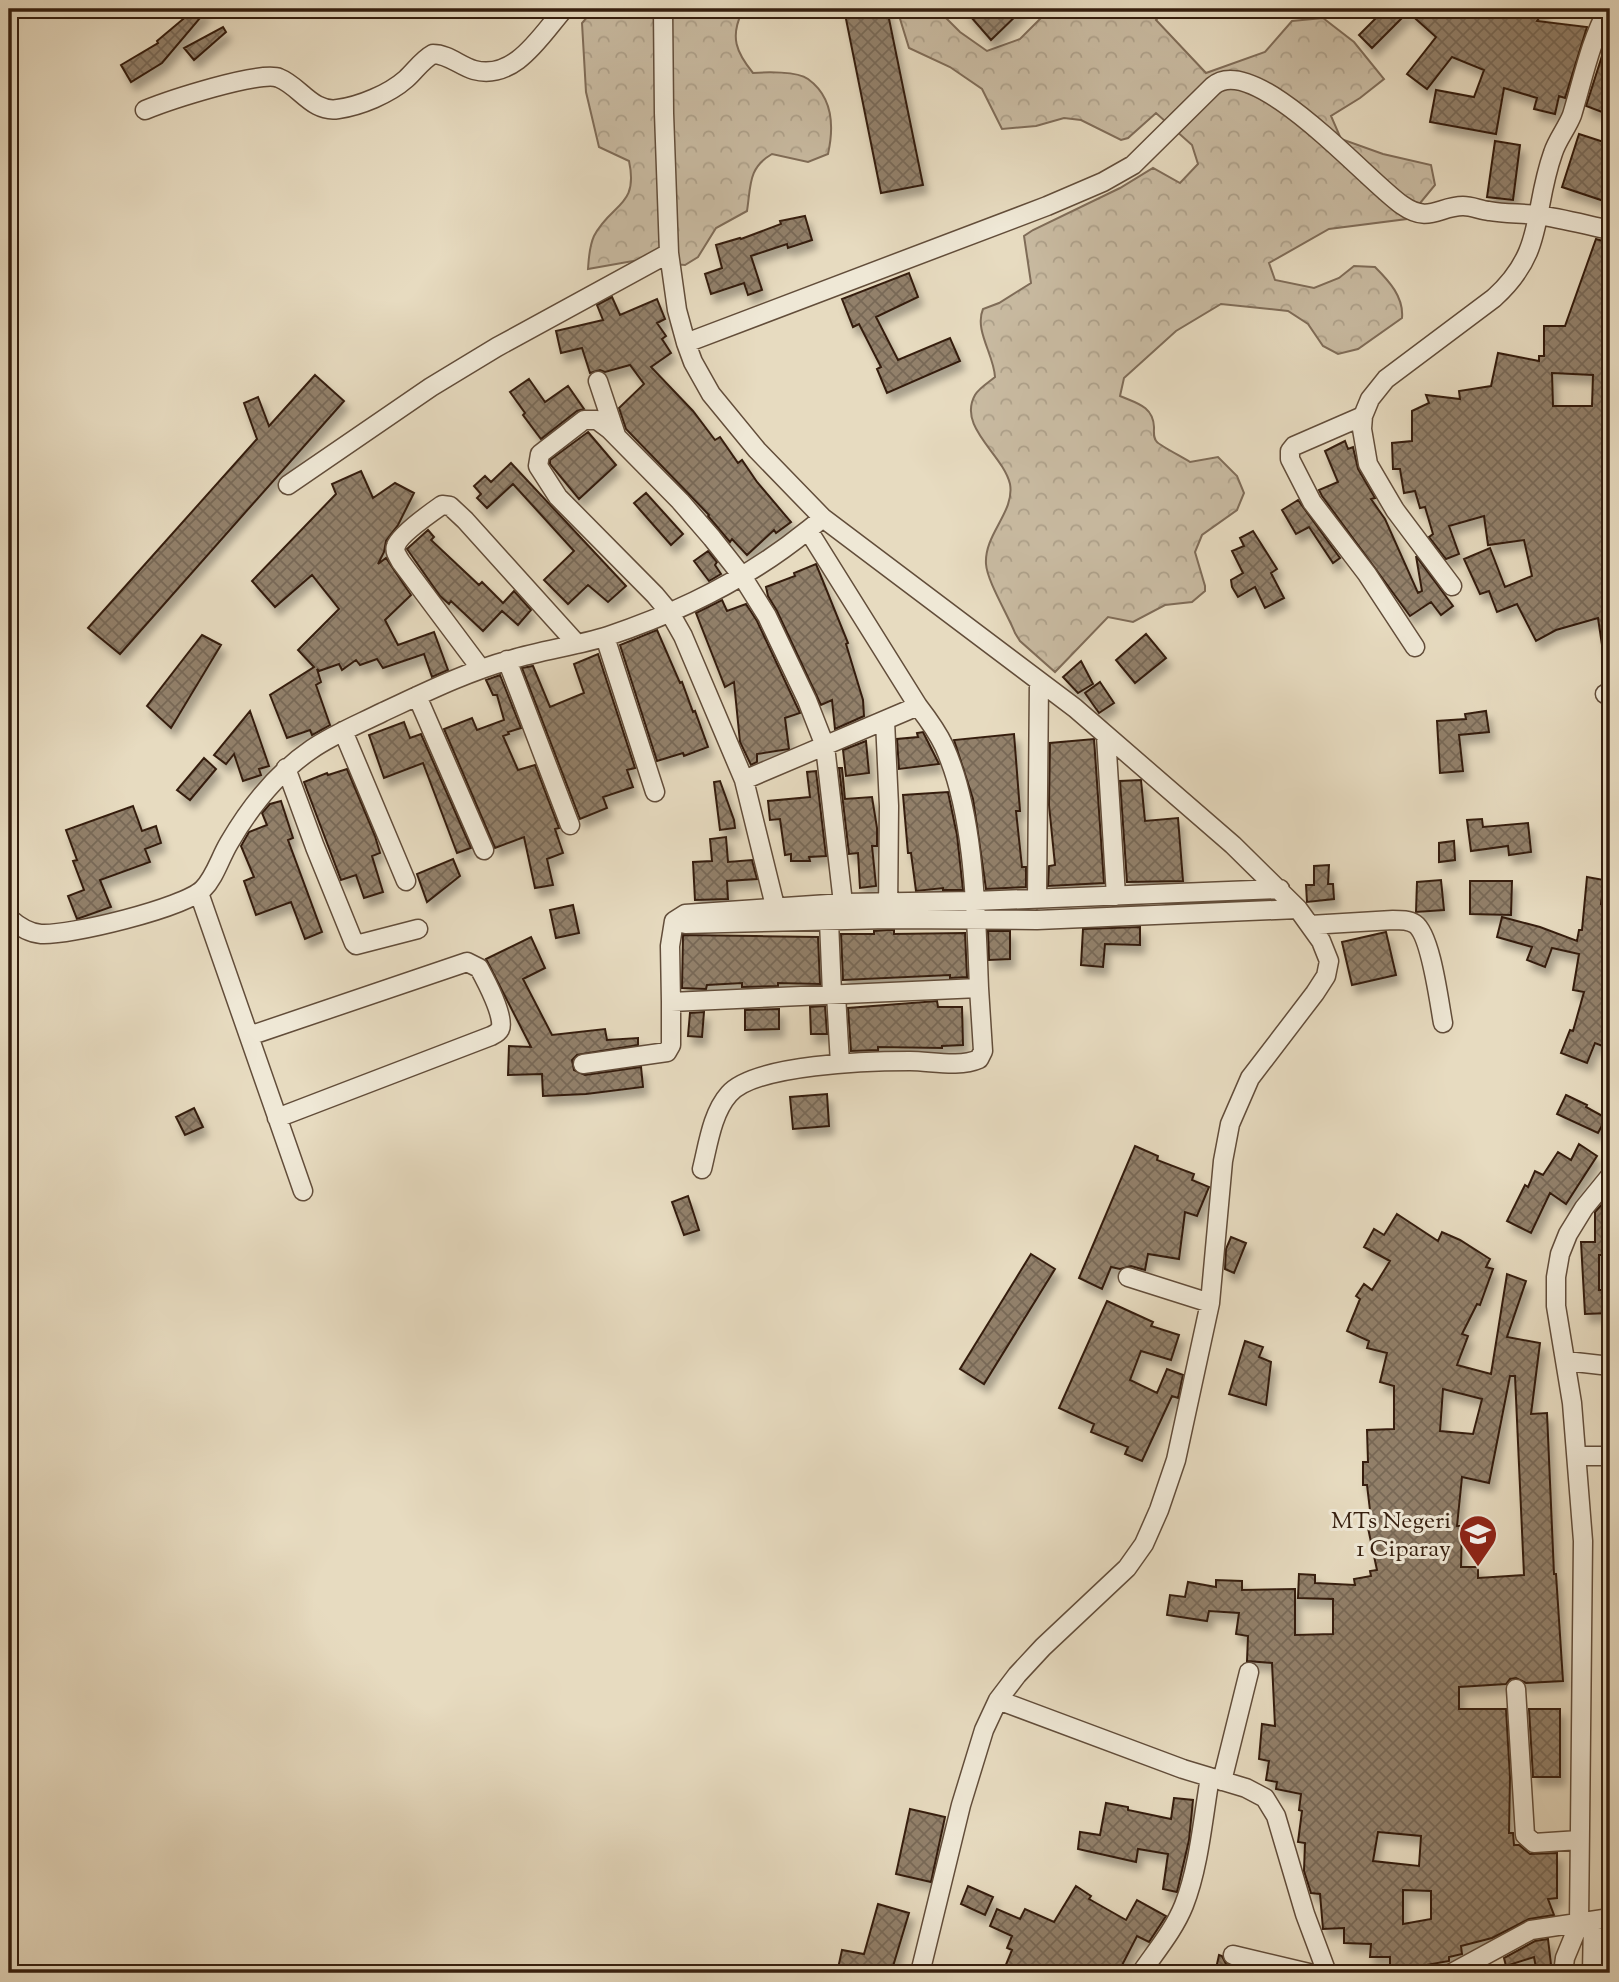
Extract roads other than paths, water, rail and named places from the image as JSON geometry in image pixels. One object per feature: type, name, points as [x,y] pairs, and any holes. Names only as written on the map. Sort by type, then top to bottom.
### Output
[{"type":"street","points":[[145,110],[183,96],[265,75],[287,82],[322,108],[342,109],[392,89],[433,54],[442,55],[462,66],[480,71],[506,67],[524,55],[564,9]]},
{"type":"street","points":[[663,9],[669,253],[677,310],[686,343],[701,379],[725,413],[823,518],[1039,681],[1233,845],[1298,909],[1325,947],[1328,957],[1328,970],[1311,999],[1250,1077],[1230,1124],[1223,1161],[1210,1303],[1176,1460],[1159,1510],[1144,1544],[1127,1567],[1043,1647],[998,1700],[984,1730],[968,1782],[920,1973]]},
{"type":"street","points":[[1452,586],[1395,510],[1368,464],[1363,438],[1363,416],[1370,399],[1386,379],[1467,320],[1509,285],[1527,258],[1553,152],[1571,118],[1587,60],[1608,9]]},
{"type":"street","points":[[686,343],[1103,182],[1133,165],[1215,83],[1227,79],[1244,82],[1295,110],[1382,190],[1407,209],[1421,214],[1437,214],[1466,206],[1489,211],[1538,215],[1610,230]]},
{"type":"street","points":[[288,485],[431,387],[669,253]]},
{"type":"street","points":[[598,381],[616,435]]},
{"type":"street","points":[[1363,416],[1294,446],[1290,451],[1290,458],[1312,502],[1367,574],[1415,647]]},
{"type":"street","points":[[775,906],[744,780],[696,664],[670,613],[558,497],[538,466],[540,454],[584,420],[597,420],[616,435],[680,502],[743,576],[767,616],[807,700],[825,747],[842,903]]},
{"type":"street","points":[[481,669],[401,562],[396,550],[396,545],[406,534],[442,505],[450,506],[465,520],[578,644]]},
{"type":"street","points":[[9,918],[26,930],[39,934],[58,934],[181,902],[199,893],[210,880],[238,829],[286,768],[314,748],[343,731],[481,669],[605,637],[670,613],[766,562],[823,518]]},
{"type":"street","points":[[702,1168],[718,1110],[732,1091],[749,1081],[769,1074],[841,1064],[909,1061],[965,1063],[979,1059],[983,1051],[975,901],[957,780],[939,736],[808,530]]},
{"type":"street","points":[[605,637],[654,792]]},
{"type":"street","points":[[508,660],[570,825]]},
{"type":"street","points":[[1037,899],[1039,681]]},
{"type":"street","points":[[417,696],[484,850]]},
{"type":"street","points":[[744,780],[918,706]]},
{"type":"street","points":[[885,721],[889,806],[888,910]]},
{"type":"street","points":[[343,731],[407,881]]},
{"type":"street","points":[[1106,736],[1116,896]]},
{"type":"street","points":[[286,768],[354,943],[356,945],[418,929]]},
{"type":"street","points":[[674,925],[829,921],[888,910],[975,901],[1280,889]]},
{"type":"street","points":[[199,893],[303,1191]]},
{"type":"street","points":[[583,1064],[669,1051],[670,946],[678,916],[685,914],[842,903],[976,920],[1298,909]]},
{"type":"street","points":[[1310,925],[1393,920],[1417,925],[1428,950],[1443,1023]]},
{"type":"street","points":[[829,921],[841,1064]]},
{"type":"street","points":[[249,1036],[467,962],[479,968],[499,1013],[500,1030],[491,1036],[278,1118]]},
{"type":"street","points":[[671,1002],[979,988]]},
{"type":"street","points":[[1592,1973],[1594,1921],[1578,1840],[1583,1541],[1578,1457],[1556,1306],[1556,1278],[1560,1254],[1568,1234],[1584,1208],[1610,1176]]},
{"type":"street","points":[[1128,1277],[1210,1303]]},
{"type":"street","points":[[1566,1361],[1610,1366]]},
{"type":"street","points":[[1578,1457],[1610,1456]]},
{"type":"street","points":[[1141,1973],[1165,1939],[1185,1902],[1216,1779],[1249,1672]]},
{"type":"street","points":[[1516,1689],[1525,1835],[1534,1843],[1578,1840]]},
{"type":"street","points":[[998,1700],[1265,1798],[1273,1808],[1305,1914],[1327,1973]]},
{"type":"street","points":[[1452,1973],[1531,1930],[1594,1921]]},
{"type":"street","points":[[1563,1973],[1565,1958],[1594,1921]]},
{"type":"street","points":[[1233,1955],[1309,1973]]},
{"type":"place","name":"MTs Negeri 1 Ciparay","points":[[1478,1568]]}]
